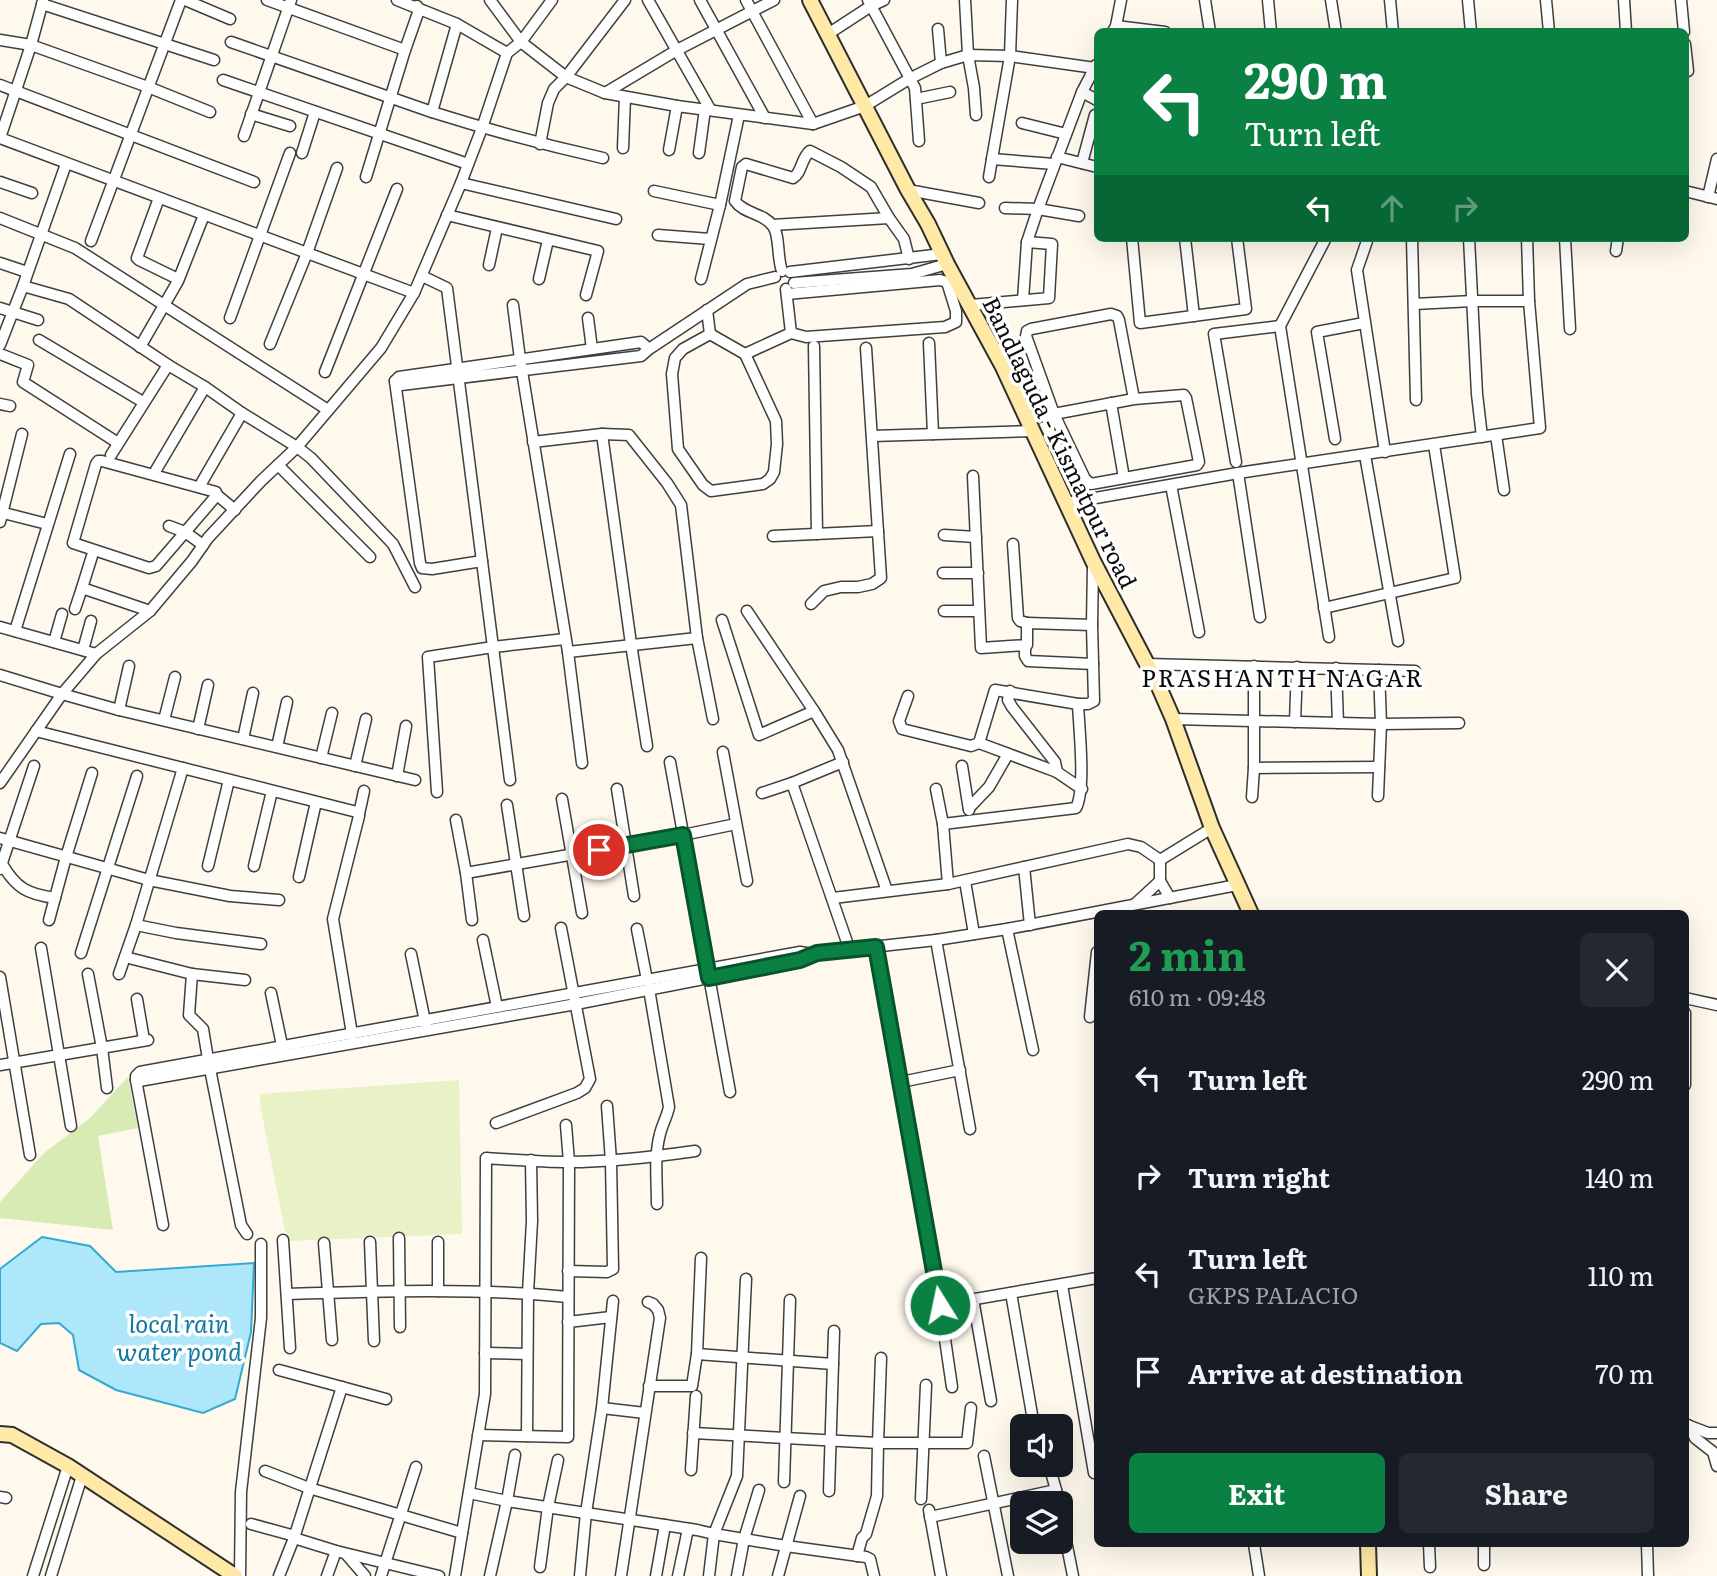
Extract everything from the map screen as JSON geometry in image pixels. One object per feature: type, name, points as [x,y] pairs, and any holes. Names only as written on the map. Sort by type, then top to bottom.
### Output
[{"type":"street","points":[[91,241],[112,180],[183,0],[230,19]]},
{"type":"street","points":[[267,0],[289,4],[404,50]]},
{"type":"street","points":[[397,0],[457,24],[507,53]]},
{"type":"street","points":[[413,0],[419,9]]},
{"type":"street","points":[[491,0],[521,42],[566,77],[605,93],[677,106],[813,124],[865,106],[941,62],[968,55],[1010,56],[1094,66]]},
{"type":"street","points":[[0,783],[62,695],[96,654],[150,611],[203,545],[297,447],[381,348],[422,276],[482,128],[507,53],[521,42],[552,0]]},
{"type":"street","points":[[540,144],[554,89],[625,0]]},
{"type":"street","points":[[648,0],[708,109],[699,153]]},
{"type":"street","points":[[700,0],[765,118]]},
{"type":"street","points":[[746,0],[813,124]]},
{"type":"street","points":[[605,93],[677,50],[774,0]]},
{"type":"street","name":"Bandlaguda - Kismatpur road","points":[[810,0],[1003,367],[1093,561],[1174,719],[1212,828],[1249,910]]},
{"type":"street","points":[[828,34],[869,3],[884,0]]},
{"type":"street","points":[[965,0],[968,55],[976,115]]},
{"type":"street","points":[[989,177],[1010,56],[1012,0]]},
{"type":"street","points":[[1115,28],[1121,0]]},
{"type":"street","points":[[1205,0],[1209,28]]},
{"type":"street","points":[[1268,0],[1271,28]]},
{"type":"street","points":[[1332,0],[1336,28]]},
{"type":"street","points":[[1390,0],[1393,28]]},
{"type":"street","points":[[1468,0],[1471,28]]},
{"type":"street","points":[[1546,0],[1549,28]]},
{"type":"street","points":[[1624,0],[1626,28]]},
{"type":"street","points":[[1681,0],[1684,28]]},
{"type":"street","points":[[214,60],[43,2],[0,138],[414,293]]},
{"type":"street","points":[[869,3],[915,88],[919,141]]},
{"type":"street","points":[[244,136],[289,4]]},
{"type":"street","points":[[366,177],[419,9]]},
{"type":"street","points":[[432,112],[457,24]]},
{"type":"street","points":[[938,29],[941,62]]},
{"type":"street","points":[[0,40],[31,45],[210,112]]},
{"type":"street","points":[[231,42],[482,128],[603,158]]},
{"type":"street","points":[[1023,300],[1027,242],[1082,92],[1094,70]]},
{"type":"street","points":[[223,80],[468,164]]},
{"type":"street","points":[[0,85],[254,182]]},
{"type":"street","points":[[916,99],[950,92]]},
{"type":"street","points":[[1082,92],[1094,98]]},
{"type":"street","points":[[623,148],[625,97]]},
{"type":"street","points":[[669,150],[677,106]]},
{"type":"street","points":[[302,153],[315,112]]},
{"type":"street","points":[[251,114],[290,126]]},
{"type":"street","points":[[701,279],[739,115]]},
{"type":"street","points":[[1082,163],[1094,119]]},
{"type":"street","points":[[1022,123],[1066,134]]},
{"type":"street","points":[[745,354],[791,333],[806,337],[945,327],[956,322],[956,311],[947,282],[940,280],[789,289],[778,286],[783,273],[775,229],[767,220],[738,206],[735,201],[742,167],[746,164],[793,178],[797,176],[805,155],[810,151],[841,167],[871,187],[904,239],[909,259]]},
{"type":"street","points":[[230,318],[290,153]]},
{"type":"street","points":[[992,159],[1056,161],[1094,166]]},
{"type":"street","points":[[1689,192],[1712,198],[1717,159]]},
{"type":"street","points":[[0,345],[65,164]]},
{"type":"street","points":[[270,344],[307,253],[337,168]]},
{"type":"street","points":[[0,182],[33,193]]},
{"type":"street","points":[[461,183],[616,219]]},
{"type":"street","points":[[325,372],[397,189]]},
{"type":"street","points":[[908,190],[979,202]]},
{"type":"street","points":[[654,191],[720,205]]},
{"type":"street","points":[[159,198],[137,258],[178,279]]},
{"type":"street","points":[[1005,208],[1038,209],[1079,216]]},
{"type":"street","points":[[141,346],[178,279],[204,215]]},
{"type":"street","points":[[447,215],[598,251],[586,295]]},
{"type":"street","points":[[0,218],[75,248],[328,410]]},
{"type":"street","points":[[772,225],[889,218]]},
{"type":"street","points":[[489,264],[497,228]]},
{"type":"street","points":[[658,235],[710,239]]},
{"type":"street","points":[[539,279],[548,240]]},
{"type":"street","points":[[971,305],[1049,298],[1052,244],[1027,242]]},
{"type":"street","points":[[1132,242],[1140,323],[1246,309],[1238,242]]},
{"type":"street","points":[[1185,242],[1194,316]]},
{"type":"street","points":[[1323,242],[1280,326],[1329,638]]},
{"type":"street","points":[[1367,242],[1357,270],[1385,452]]},
{"type":"street","points":[[1412,242],[1416,400]]},
{"type":"street","points":[[1469,242],[1477,394],[1482,437]]},
{"type":"street","points":[[1067,503],[1540,428],[1529,300],[1527,242]]},
{"type":"street","points":[[1565,242],[1570,329]]},
{"type":"street","points":[[1616,251],[1617,242]]},
{"type":"street","points":[[482,561],[432,569],[422,568],[395,381],[399,377],[641,356],[747,284],[783,273],[909,259],[945,259]]},
{"type":"street","points":[[789,289],[912,274],[945,259]]},
{"type":"street","points":[[0,263],[27,272]]},
{"type":"street","points":[[783,273],[794,278],[789,289],[791,333]]},
{"type":"street","points":[[422,276],[447,288],[509,780]]},
{"type":"street","points":[[23,286],[69,299],[297,447],[311,458],[393,544],[415,587]]},
{"type":"street","points":[[1414,304],[1529,300]]},
{"type":"street","points":[[513,305],[568,652],[582,763]]},
{"type":"street","points":[[0,308],[38,320]]},
{"type":"street","points":[[707,310],[710,334]]},
{"type":"street","points":[[872,436],[933,434],[1030,425],[1054,414],[1134,399],[1184,395],[1199,462],[1193,466],[1091,484],[1085,479],[1054,414],[1026,336],[1027,331],[1031,328],[1111,314],[1116,316],[1134,399]]},
{"type":"street","points":[[588,318],[592,349]]},
{"type":"street","points":[[1335,439],[1317,332],[1364,323]]},
{"type":"street","points":[[1236,462],[1214,334],[1280,326]]},
{"type":"street","points":[[710,334],[745,354],[776,421],[774,472],[763,484],[711,491],[703,485],[678,449],[672,374],[675,358],[683,349],[710,334]]},
{"type":"street","points":[[39,340],[143,402]]},
{"type":"street","points":[[521,365],[592,349],[641,342],[649,349]]},
{"type":"street","points":[[929,343],[933,434]]},
{"type":"street","points":[[814,346],[817,534]]},
{"type":"street","points":[[811,604],[824,591],[872,584],[881,578],[866,348]]},
{"type":"street","points":[[0,354],[28,365],[23,383],[118,443]]},
{"type":"street","points":[[111,455],[168,365]]},
{"type":"street","points":[[156,470],[205,387]]},
{"type":"street","points":[[1111,403],[1124,478]]},
{"type":"street","points":[[202,482],[242,413]]},
{"type":"street","points":[[533,442],[602,434],[629,435],[667,483],[681,505],[697,638],[713,719]]},
{"type":"street","points":[[602,434],[647,746]]},
{"type":"street","points":[[22,435],[1,515],[47,524]]},
{"type":"street","points":[[1496,435],[1504,490]]},
{"type":"street","points":[[1324,608],[1455,579],[1434,445]]},
{"type":"street","points":[[15,631],[70,454]]},
{"type":"street","points":[[1365,455],[1398,641]]},
{"type":"street","points":[[218,495],[153,568],[73,543],[98,461],[216,492],[234,510]]},
{"type":"street","points":[[278,465],[370,558]]},
{"type":"street","points":[[1238,474],[1260,617]]},
{"type":"street","points":[[973,476],[981,648],[1025,646]]},
{"type":"street","points":[[1171,485],[1199,632]]},
{"type":"street","points":[[169,526],[185,532],[203,545]]},
{"type":"street","points":[[773,536],[878,531]]},
{"type":"street","points":[[944,535],[976,537]]},
{"type":"street","points":[[1013,544],[1020,621],[1091,625]]},
{"type":"street","points":[[75,609],[92,556]]},
{"type":"street","points":[[979,743],[993,691],[997,689],[1078,704],[1094,701],[1091,625],[1093,561]]},
{"type":"street","points":[[943,573],[978,573]]},
{"type":"street","points":[[82,588],[150,611]]},
{"type":"street","points":[[747,611],[838,750],[887,891]]},
{"type":"street","points":[[944,611],[979,611]]},
{"type":"street","points":[[54,642],[62,614]]},
{"type":"street","points":[[722,620],[759,735],[814,711]]},
{"type":"street","points":[[83,650],[91,621]]},
{"type":"street","points":[[1027,623],[1028,643],[1025,646],[1025,656],[1028,661],[1093,664]]},
{"type":"street","points":[[0,627],[96,654]]},
{"type":"street","points":[[568,652],[697,638]]},
{"type":"street","points":[[438,792],[428,656],[565,639]]},
{"type":"street","points":[[1147,664],[1415,671]]},
{"type":"street","points":[[119,710],[130,666]]},
{"type":"street","points":[[1252,797],[1254,666]]},
{"type":"street","points":[[1295,722],[1297,667]]},
{"type":"street","points":[[1336,668],[1338,723]]},
{"type":"street","points":[[1378,796],[1381,724],[1379,670]]},
{"type":"street","points":[[0,675],[119,710],[415,780]]},
{"type":"street","points":[[163,720],[175,677]]},
{"type":"street","points":[[198,729],[208,685]]},
{"type":"street","points":[[1010,691],[1008,700],[1055,762],[1058,772]]},
{"type":"street","points":[[243,739],[253,693]]},
{"type":"street","points":[[908,696],[900,721],[902,729],[971,746],[979,743],[1058,772],[1082,789]]},
{"type":"street","points":[[277,747],[287,702]]},
{"type":"street","points":[[943,824],[1072,810],[1078,806],[1082,789],[1078,704]]},
{"type":"street","points":[[321,758],[332,712]]},
{"type":"street","points":[[355,766],[366,719]]},
{"type":"street","points":[[1174,719],[1381,724],[1460,723]]},
{"type":"street","points":[[397,776],[406,726]]},
{"type":"street","points":[[36,731],[359,814]]},
{"type":"street","points":[[723,752],[747,881]]},
{"type":"street","points":[[969,808],[989,786],[1009,754]]},
{"type":"street","points":[[670,762],[730,1093]]},
{"type":"street","points":[[762,793],[843,762]]},
{"type":"street","points":[[34,766],[5,839],[1,866],[23,889],[55,898]]},
{"type":"street","points":[[962,766],[971,821]]},
{"type":"street","points":[[1254,768],[1379,767]]},
{"type":"street","points":[[118,974],[136,925],[183,768]]},
{"type":"street","points":[[49,920],[92,773]]},
{"type":"street","points":[[81,953],[137,776]]},
{"type":"street","points":[[208,866],[229,780]]},
{"type":"street","points":[[792,783],[849,948]]},
{"type":"street","points":[[617,789],[634,897]]},
{"type":"street","points":[[936,789],[943,824],[948,884]]},
{"type":"street","points":[[254,866],[272,791]]},
{"type":"street","points":[[352,1034],[333,919],[364,791]]},
{"type":"street","points":[[562,799],[582,913]]},
{"type":"street","points":[[299,877],[316,802]]},
{"type":"street","points":[[507,805],[524,916]]},
{"type":"street","points":[[456,820],[472,920]]},
{"type":"street","points":[[466,873],[736,824]]},
{"type":"street","points":[[1160,860],[1212,828]]},
{"type":"street","points":[[5,839],[149,880],[230,895],[279,900]]},
{"type":"street","points":[[833,898],[965,881],[1128,844],[1141,847],[1160,860]]},
{"type":"street","points":[[1160,860],[1160,881],[1170,898]]},
{"type":"street","points":[[1024,867],[1030,925]]},
{"type":"street","points":[[965,881],[974,934]]},
{"type":"street","points":[[1135,905],[1160,881]]},
{"type":"street","points":[[1111,910],[1237,884]]},
{"type":"street","points":[[163,1224],[136,1080],[136,1076],[145,1071],[283,1051],[575,999],[708,974],[800,952],[813,954],[936,940],[1094,913]]},
{"type":"street","points":[[136,925],[261,944]]},
{"type":"street","points":[[496,1123],[577,1093],[585,1088],[590,1079],[561,929]]},
{"type":"street","points":[[637,929],[669,1107],[660,1134],[657,1157],[657,1203]]},
{"type":"street","points":[[1007,929],[1033,1050]]},
{"type":"street","points":[[483,940],[497,1007]]},
{"type":"street","points":[[936,940],[971,1129]]},
{"type":"street","points":[[876,947],[953,1387]]},
{"type":"street","points":[[41,948],[71,1126]]},
{"type":"street","points":[[411,954],[426,1026]]},
{"type":"street","points":[[125,957],[192,974],[245,980]]},
{"type":"street","points":[[192,974],[189,1015],[204,1029],[241,1225],[247,1234]]},
{"type":"street","points":[[88,975],[107,1088]]},
{"type":"street","points":[[0,977],[30,1155]]},
{"type":"street","points":[[1090,1017],[1094,979]]},
{"type":"street","points":[[271,993],[283,1051]]},
{"type":"street","points":[[0,1065],[146,1040],[137,999]]},
{"type":"street","points":[[283,1051],[352,1034],[426,1026],[497,1007],[575,999]]},
{"type":"street","points":[[1689,999],[1717,1005]]},
{"type":"street","points":[[901,1082],[960,1070]]},
{"type":"street","points":[[568,1270],[607,1272],[613,1269],[607,1106]]},
{"type":"street","points":[[478,1435],[568,1437],[569,1162],[566,1125]]},
{"type":"street","points":[[455,1576],[485,1394],[486,1158],[611,1161],[695,1151]]},
{"type":"street","points":[[527,1436],[531,1160]]},
{"type":"street","points":[[399,1238],[400,1327]]},
{"type":"street","points":[[283,1240],[290,1348]]},
{"type":"street","points":[[370,1242],[374,1341]]},
{"type":"street","points":[[438,1242],[438,1291]]},
{"type":"street","points":[[324,1243],[332,1340]]},
{"type":"street","points":[[0,1434],[12,1435],[68,1466],[237,1576],[242,1492],[261,1318],[261,1244]]},
{"type":"street","points":[[649,1385],[692,1386],[697,1354],[701,1258]]},
{"type":"street","points":[[709,1576],[714,1534],[737,1476],[746,1279]]},
{"type":"street","points":[[940,1305],[1094,1279]]},
{"type":"street","points":[[1062,1284],[1094,1473]]},
{"type":"street","points":[[287,1294],[399,1290],[528,1293],[568,1297]]},
{"type":"street","points":[[1011,1293],[1032,1414]]},
{"type":"street","points":[[973,1299],[991,1401]]},
{"type":"street","points":[[784,1482],[790,1300]]},
{"type":"street","points":[[580,1576],[613,1301]]},
{"type":"street","points":[[621,1576],[660,1318],[658,1310],[648,1302]]},
{"type":"street","points":[[568,1322],[611,1317]]},
{"type":"street","points":[[829,1491],[834,1331]]},
{"type":"street","points":[[485,1353],[527,1354]]},
{"type":"street","points":[[697,1354],[833,1364]]},
{"type":"street","points":[[861,1556],[862,1538],[866,1534],[877,1496],[881,1358]]},
{"type":"street","points":[[279,1370],[386,1399]]},
{"type":"street","points":[[921,1499],[926,1385]]},
{"type":"street","points":[[279,1576],[295,1537],[342,1387]]},
{"type":"street","points":[[691,1470],[696,1396]]},
{"type":"street","points":[[694,1433],[878,1443],[967,1443],[971,1408]]},
{"type":"street","points":[[602,1409],[645,1413]]},
{"type":"street","points":[[1689,1425],[1708,1433],[1717,1433]]},
{"type":"street","points":[[1689,1428],[1696,1438],[1715,1453],[1717,1466]]},
{"type":"street","points":[[490,1576],[515,1455]]},
{"type":"street","points":[[984,1456],[1008,1576]]},
{"type":"street","points":[[540,1567],[558,1460]]},
{"type":"street","points":[[33,1576],[68,1466]]},
{"type":"street","points":[[381,1576],[416,1467]]},
{"type":"street","points":[[265,1471],[309,1488],[462,1533]]},
{"type":"street","points":[[51,1576],[82,1476]]},
{"type":"street","points":[[941,1576],[929,1513],[1056,1490],[1052,1477]]},
{"type":"street","points":[[737,1576],[744,1539],[759,1490]]},
{"type":"street","points":[[469,1493],[861,1556],[870,1559],[874,1576]]},
{"type":"street","points":[[778,1576],[800,1496]]},
{"type":"street","points":[[56,1503],[71,1510]]},
{"type":"street","points":[[251,1524],[341,1552],[439,1576]]},
{"type":"street","points":[[656,1576],[665,1525]]},
{"type":"street","points":[[678,1576],[688,1528]]},
{"type":"street","points":[[1254,1547],[1259,1576]]},
{"type":"street","points":[[1368,1547],[1369,1576]]},
{"type":"street","points":[[1429,1547],[1430,1567]]},
{"type":"street","points":[[1484,1547],[1484,1565]]},
{"type":"street","points":[[1647,1547],[1648,1576]]},
{"type":"street","points":[[327,1576],[341,1552]]},
{"type":"street","points":[[341,1552],[365,1576]]},
{"type":"street","points":[[1069,1554],[1073,1576]]},
{"type":"green space","points":[[128,1077],[138,1128],[98,1136],[113,1230],[0,1218],[0,1202],[44,1153],[89,1119]]},
{"type":"green space","points":[[459,1080],[462,1234],[287,1241],[260,1094]]},
{"type":"water","name":"local rain water pond","points":[[42,1237],[90,1246],[116,1272],[254,1263],[251,1332],[235,1399],[203,1413],[116,1390],[79,1370],[73,1335],[59,1323],[41,1324],[17,1351],[0,1343],[0,1269]]},
{"type":"district","name":"PRASHANTH NAGAR","points":[[1283,676]]},
{"type":"route","points":[[599,850],[683,835],[709,978],[800,960],[817,953],[876,947],[940,1305]]}]
